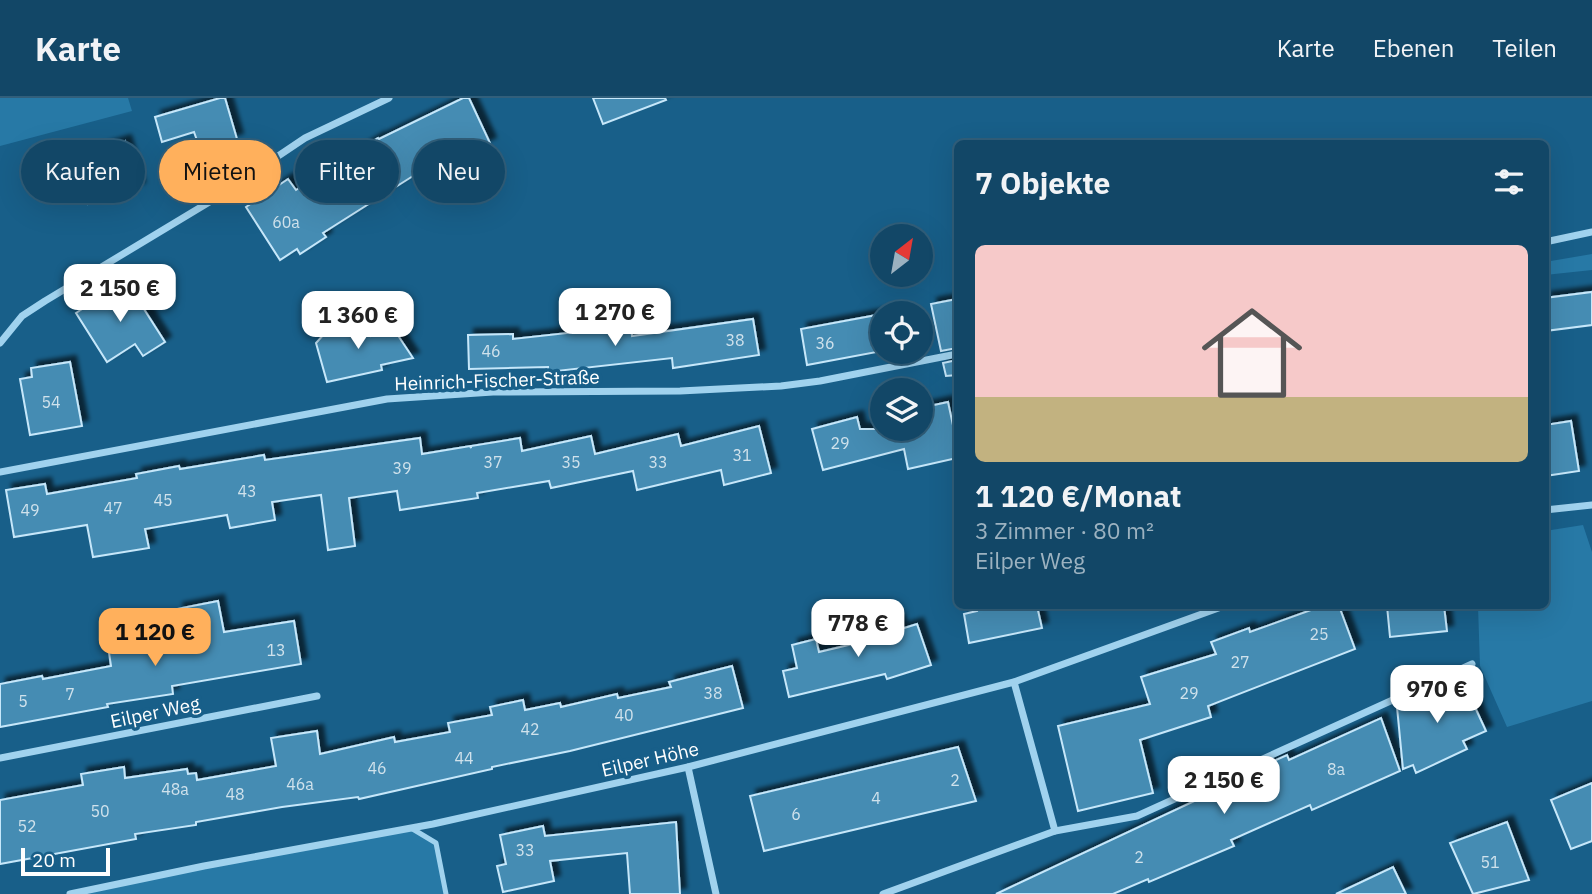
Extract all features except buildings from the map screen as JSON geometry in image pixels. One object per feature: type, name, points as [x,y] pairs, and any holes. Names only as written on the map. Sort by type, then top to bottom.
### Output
[{"type":"street","points":[[0,343],[22,316],[45,301],[211,201],[305,138],[389,98]]},
{"type":"street","points":[[1549,241],[1592,232]]},
{"type":"street","name":"Heinrich-Fischer-Straße","points":[[0,472],[387,399],[493,392],[680,391],[781,386],[954,355]]},
{"type":"street","points":[[1549,510],[1592,505]]},
{"type":"street","name":"Eilper Höhe","points":[[69,894],[204,866],[343,842],[688,767],[1014,682],[1216,609]]},
{"type":"street","points":[[883,894],[1055,831],[1137,816],[1472,664]]},
{"type":"street","points":[[1014,682],[1055,831]]},
{"type":"street","name":"Eilper Weg","points":[[0,758],[317,696]]},
{"type":"street","points":[[688,767],[716,894]]},
{"type":"lane","points":[[411,828],[436,843],[446,894]]},
{"type":"shaded area","points":[[0,98],[128,98],[132,111],[0,146]]},
{"type":"shaded area","points":[[1592,254],[1592,270],[1549,275],[1549,261]]},
{"type":"shaded area","points":[[1583,525],[1592,552],[1592,701],[1507,727],[1480,666],[1478,609],[1549,609],[1549,530]]},
{"type":"shaded area","points":[[411,828],[436,843],[446,894],[70,894]]}]
